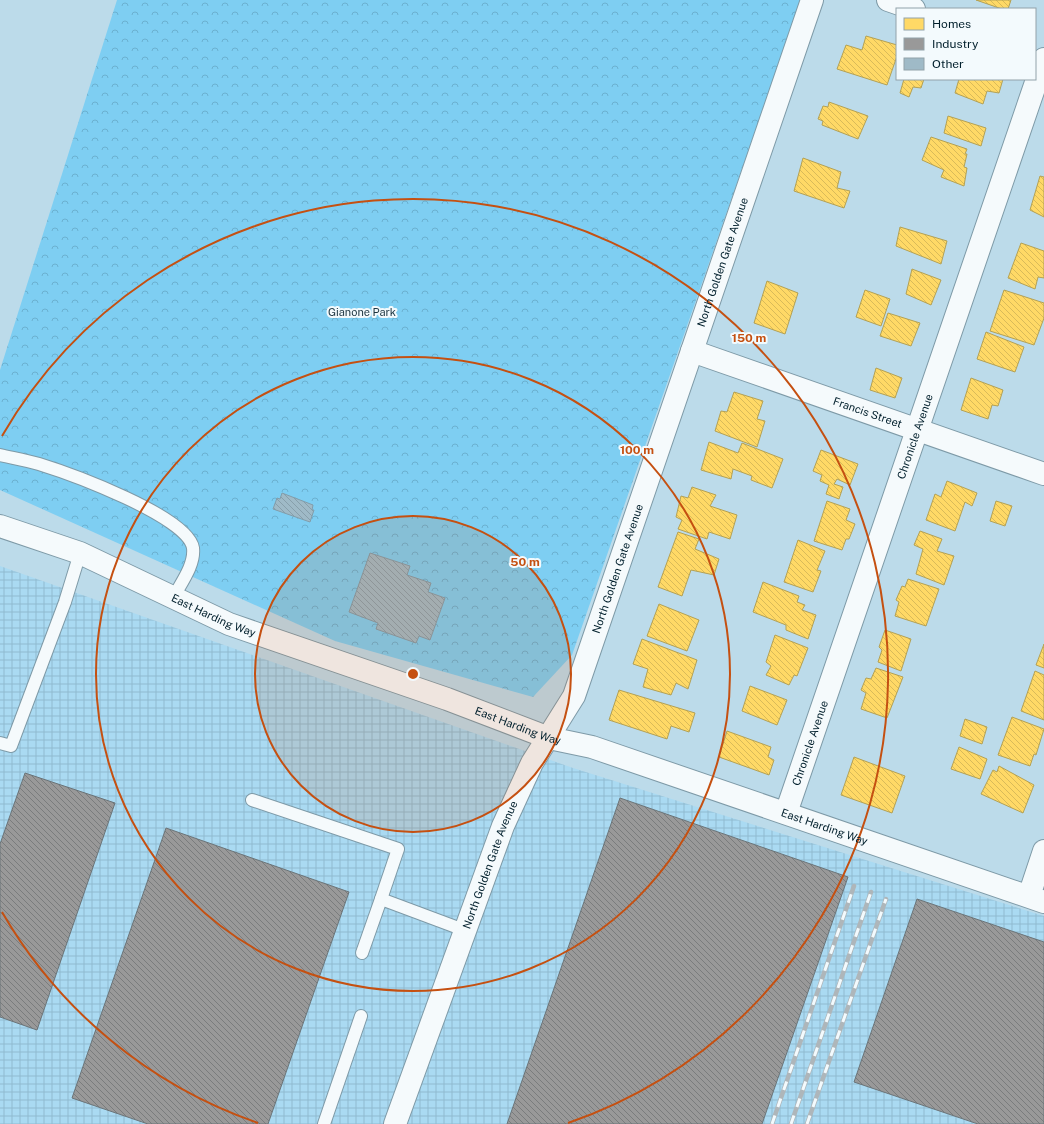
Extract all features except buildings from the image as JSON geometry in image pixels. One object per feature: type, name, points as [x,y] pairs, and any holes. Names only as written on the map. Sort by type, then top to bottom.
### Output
[{"type":"street","name":"North Golden Gate Avenue","points":[[395,1124],[464,930],[503,826],[532,762],[549,738],[574,696],[812,0]]},
{"type":"street","points":[[888,0],[911,8]]},
{"type":"street","name":"Chronicle Avenue","points":[[786,813],[918,431],[1044,59]]},
{"type":"street","name":"Francis Street","points":[[692,351],[1044,474]]},
{"type":"street","name":"East Harding Way","points":[[0,526],[80,553],[229,624],[447,699],[549,738],[592,747],[1036,899]]},
{"type":"street","points":[[1036,899],[1044,850]]},
{"type":"lane","points":[[0,455],[38,463],[109,490],[161,515],[182,532],[193,546],[192,562],[173,598]]},
{"type":"lane","points":[[0,743],[11,746],[65,602],[80,553]]},
{"type":"lane","points":[[252,800],[398,849],[362,953]]},
{"type":"lane","points":[[381,899],[464,930]]},
{"type":"lane","points":[[324,1124],[360,1016]]},
{"type":"shaded area","points":[[0,566],[573,768],[1044,916],[1044,1124],[0,1124]]},
{"type":"green space","name":"Gianone Park","points":[[117,0],[801,0],[572,655],[533,697],[335,641],[0,490],[0,370]]},
{"type":"railway","points":[[772,1124],[854,886]]},
{"type":"railway","points":[[791,1124],[871,892]]},
{"type":"railway","points":[[807,1124],[886,899]]}]
